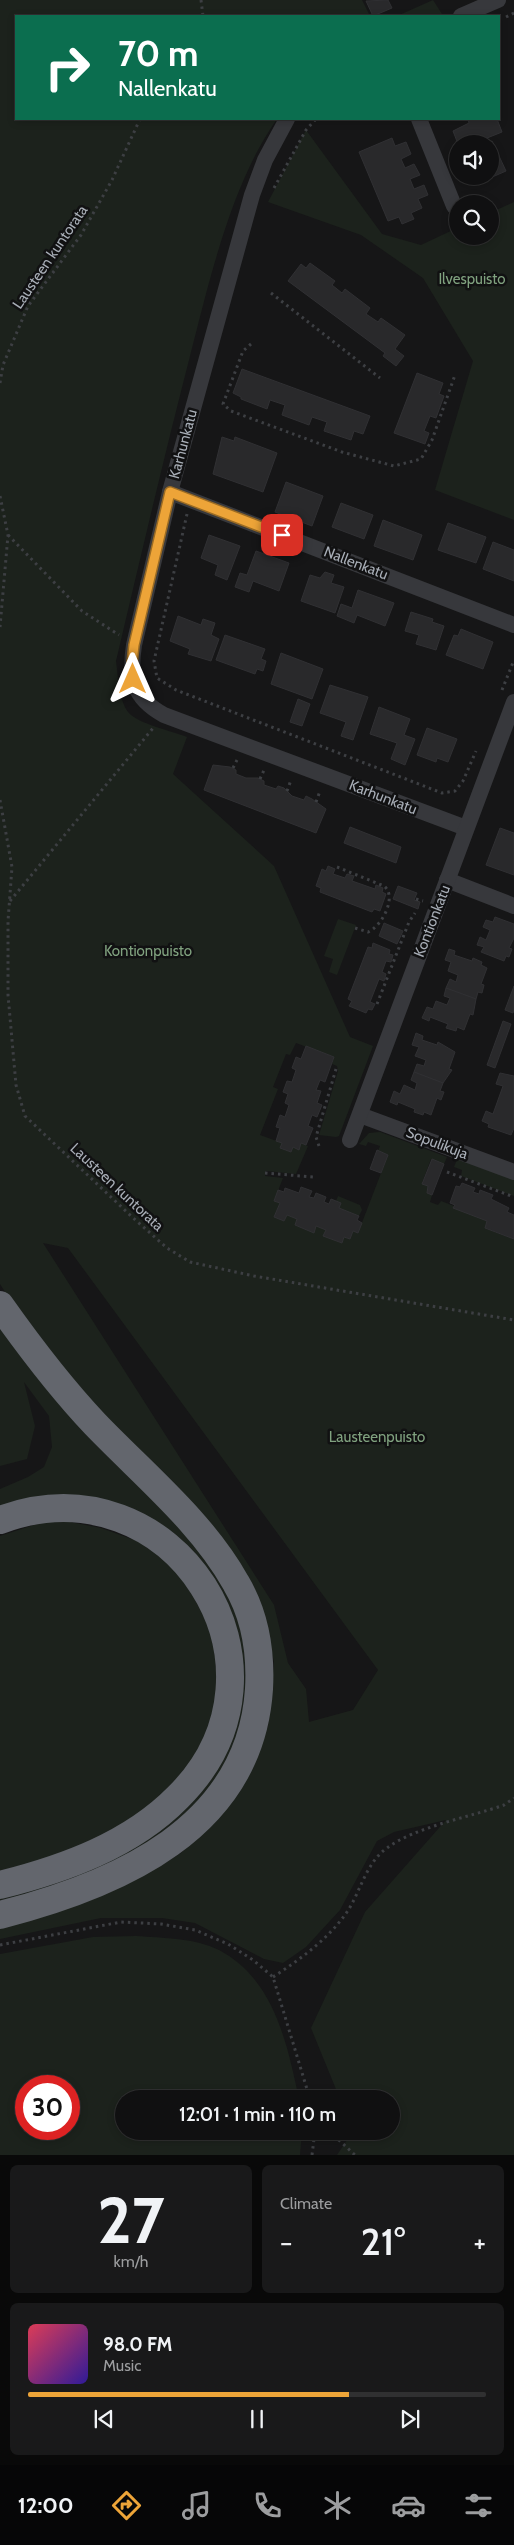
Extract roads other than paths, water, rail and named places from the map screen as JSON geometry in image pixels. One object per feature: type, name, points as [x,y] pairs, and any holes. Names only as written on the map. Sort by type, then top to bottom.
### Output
[{"type":"highway","points":[[0,1305],[46,1367],[93,1422],[181,1512],[226,1566],[237,1584],[250,1615],[257,1639],[260,1670],[256,1717],[247,1748],[221,1794],[200,1818],[173,1842],[154,1855],[102,1882],[60,1898],[0,1915]]},
{"type":"highway","points":[[0,1520],[34,1511],[71,1509],[126,1520],[159,1537],[186,1562],[208,1593],[222,1624],[229,1664],[227,1705],[216,1740],[200,1770],[179,1796],[134,1833],[108,1847],[74,1862],[0,1884]]},
{"type":"street","points":[[463,15],[498,0]]},
{"type":"street","name":"Karhunkatu","points":[[286,120],[265,160],[252,195],[170,492],[134,645],[133,679],[139,695],[149,707],[164,715],[466,828]]},
{"type":"street","points":[[419,120],[450,195]]},
{"type":"street","name":"Nallenkatu","points":[[170,492],[514,625]]},
{"type":"street","name":"Kontionkatu","points":[[350,1140],[514,702]]},
{"type":"street","points":[[447,880],[514,906]]},
{"type":"street","name":"Sopulikuja","points":[[360,1114],[514,1172]]},
{"type":"park label","name":"Ilvespuisto","points":[[472,279]]},
{"type":"park label","name":"Kontionpuisto","points":[[148,951]]},
{"type":"park label","name":"Lausteenpuisto","points":[[377,1437]]}]
